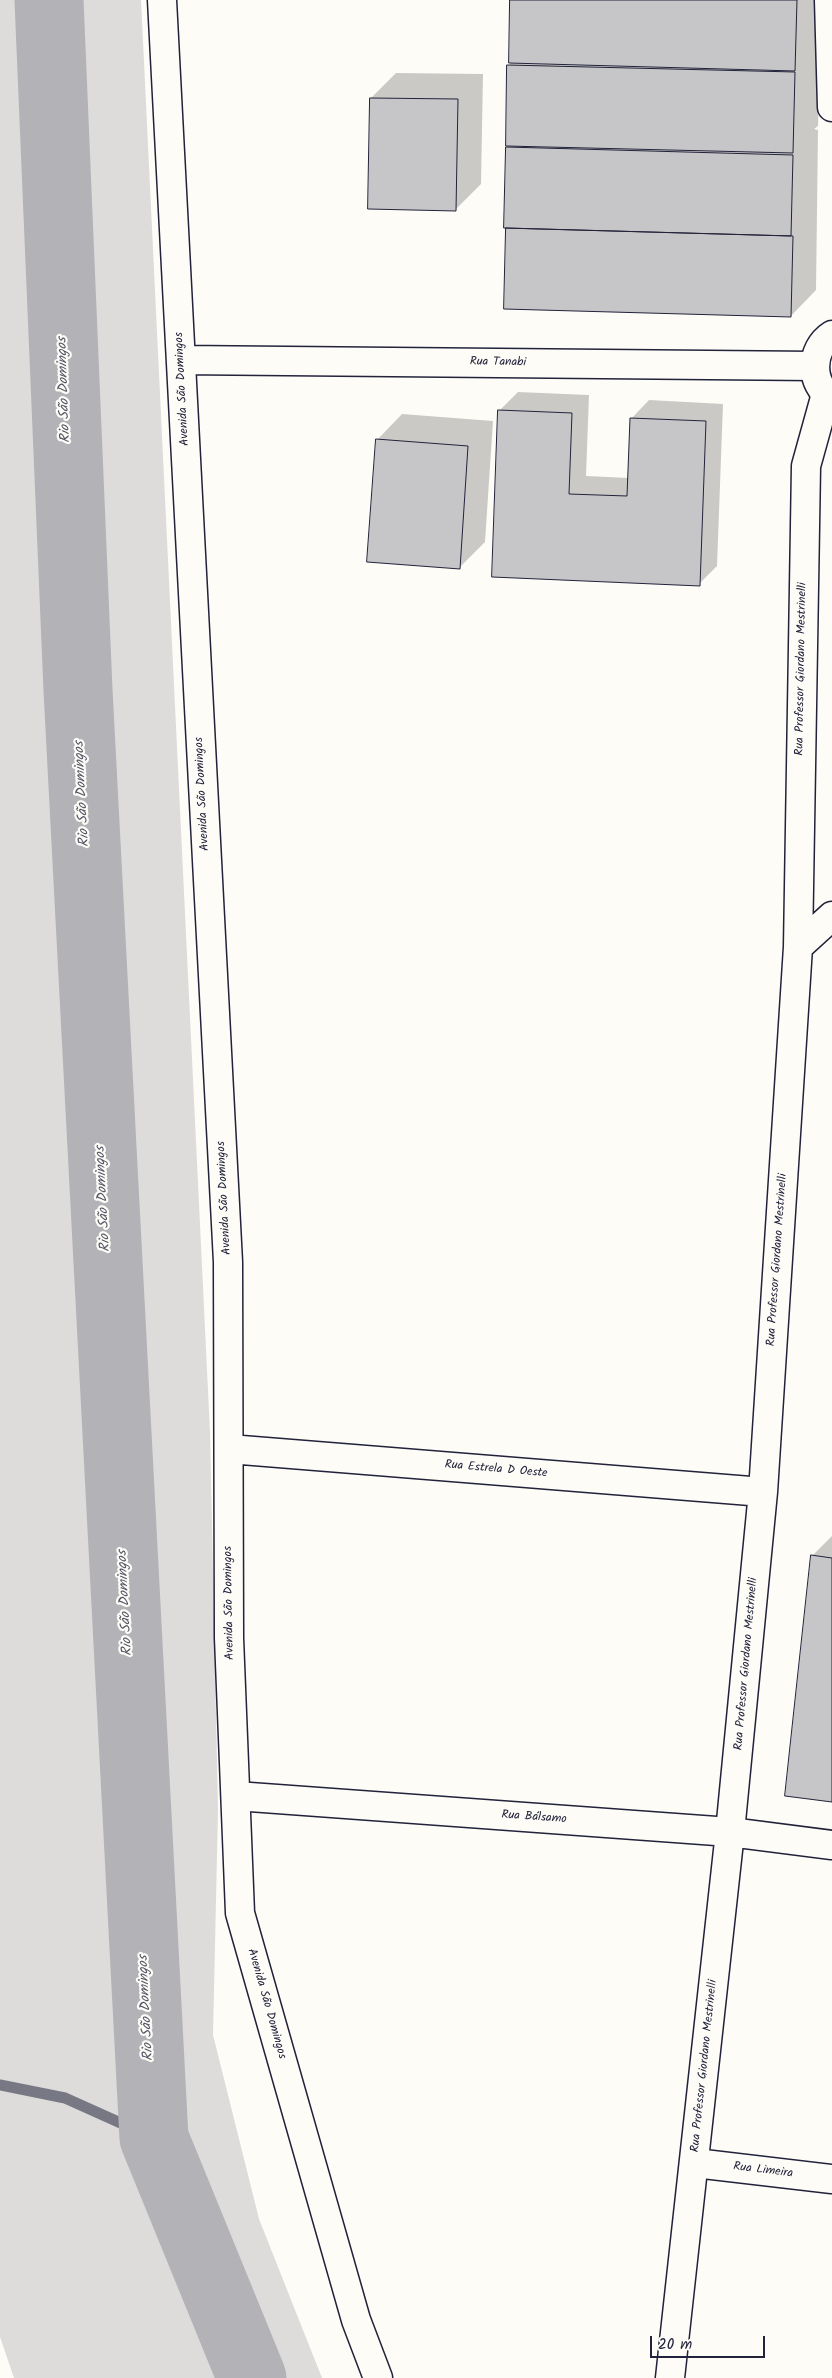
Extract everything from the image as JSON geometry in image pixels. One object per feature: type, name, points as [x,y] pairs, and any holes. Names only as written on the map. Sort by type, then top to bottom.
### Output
[{"type":"street","name":"Avenida São Domingos","points":[[162,0],[228,1262],[229,1638],[240,1913],[356,2320],[378,2378]]},
{"type":"street","points":[[829,0],[832,107]]},
{"type":"street","points":[[829,396],[817,382],[814,366],[817,352],[826,339],[832,335]]},
{"type":"street","name":"Rua Tanabi","points":[[182,360],[814,366]]},
{"type":"street","name":"Rua Professor Giordano Mestrinelli","points":[[670,2378],[730,1832],[763,1492],[798,947],[806,466],[829,396]]},
{"type":"street","points":[[798,947],[832,916]]},
{"type":"street","name":"Rua Estrela D Oeste","points":[[229,1449],[763,1492]]},
{"type":"street","name":"Rua Bálsamo","points":[[236,1796],[730,1832],[832,1846]]},
{"type":"street","name":"Rua Limeira","points":[[695,2163],[832,2179]]},
{"type":"shaded area","points":[[0,0],[141,0],[210,1432],[218,1810],[213,2035],[259,2219],[322,2378],[14,2378],[0,2337]]},
{"type":"building","points":[[510,0],[797,0],[795,71],[509,63]]},
{"type":"building","points":[[507,65],[795,72],[793,153],[506,146]]},
{"type":"building","points":[[370,98],[458,99],[456,211],[368,209]]},
{"type":"building","points":[[506,147],[793,155],[791,236],[504,228]]},
{"type":"building","points":[[506,228],[793,236],[791,317],[504,309]]},
{"type":"building","points":[[498,410],[572,413],[569,494],[627,496],[630,418],[706,421],[700,586],[492,577]]},
{"type":"building","points":[[376,439],[468,446],[460,569],[367,562]]},
{"type":"building","points":[[811,1555],[832,1558],[832,1802],[785,1796]]},
{"type":"waterway","name":"Rio São Domingos","points":[[49,0],[78,690],[154,2138],[252,2378]]},
{"type":"waterway","points":[[0,2085],[65,2098],[154,2138]]}]
